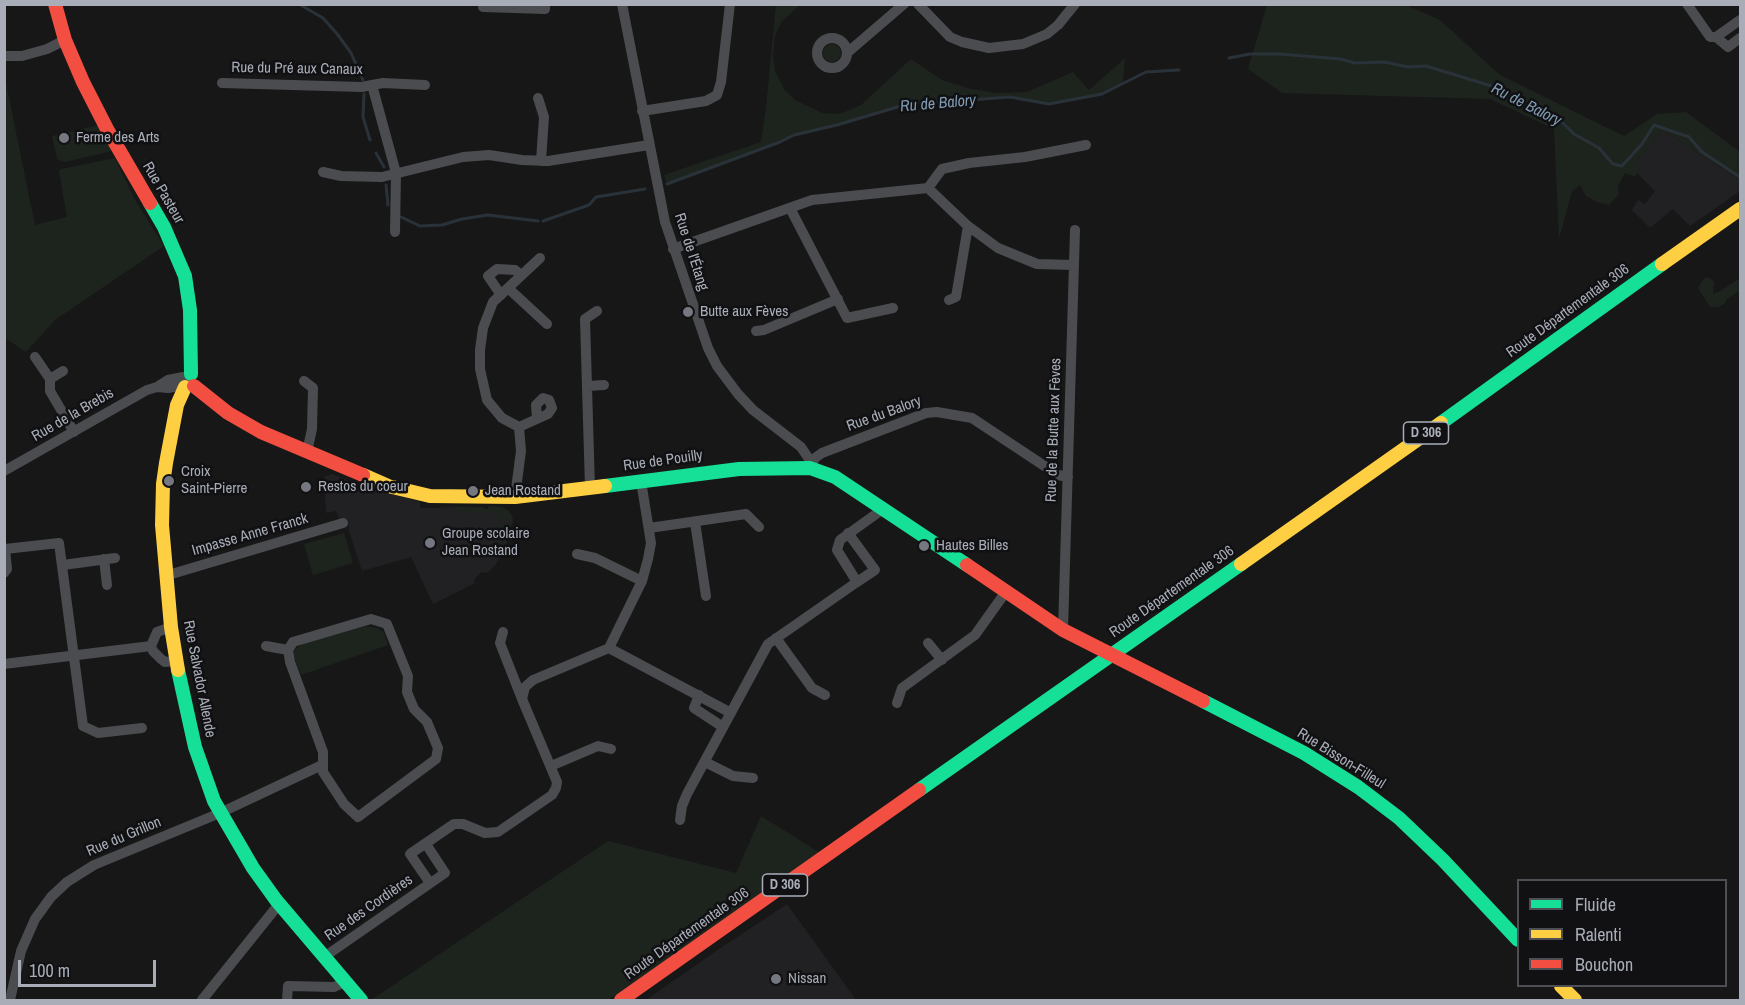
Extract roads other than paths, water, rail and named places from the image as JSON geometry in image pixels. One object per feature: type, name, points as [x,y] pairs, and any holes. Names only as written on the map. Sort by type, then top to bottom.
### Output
[{"type":"street","name":"Rue Pasteur","points":[[55,4],[65,40],[102,120],[164,227],[183,269],[189,292],[190,310],[187,382]]},
{"type":"street","points":[[483,4],[483,7],[544,9],[545,4]]},
{"type":"street","name":"Rue de l'Étang","points":[[622,4],[658,195],[673,249],[704,337],[717,366],[738,394],[753,410],[801,447],[809,459],[810,468]]},
{"type":"street","points":[[642,111],[706,101],[717,95],[721,82],[730,4]]},
{"type":"street","points":[[847,53],[904,4]]},
{"type":"street","points":[[918,4],[950,37],[989,48],[1023,44],[1047,34],[1058,25],[1075,4]]},
{"type":"street","points":[[1687,4],[1710,37],[1716,37],[1740,20]]},
{"type":"street","points":[[1716,37],[1728,47],[1740,38]]},
{"type":"street","points":[[4,56],[22,56],[47,49],[65,40]]},
{"type":"street","name":"Rue du Pré aux Canaux","points":[[222,82],[362,87],[383,83],[425,85]]},
{"type":"street","name":"Rue du Pré aux Canaux","points":[[372,85],[396,173],[394,232]]},
{"type":"street","points":[[538,98],[543,117],[541,161]]},
{"type":"street","points":[[323,172],[341,176],[382,177],[421,165],[480,155],[541,161],[577,158],[649,145]]},
{"type":"street","points":[[673,249],[812,200],[928,188],[942,169],[969,163],[1025,157],[1086,145]]},
{"type":"street","points":[[928,188],[968,226],[998,248],[1037,264],[1074,266]]},
{"type":"street","points":[[790,208],[847,318],[893,308]]},
{"type":"street","name":"Route Départementale 306","points":[[621,1000],[1389,460],[1740,209]]},
{"type":"street","points":[[949,300],[956,297],[968,226]]},
{"type":"street","name":"Rue de la Butte aux Fèves","points":[[1063,630],[1075,230]]},
{"type":"street","points":[[519,427],[502,418],[487,400],[480,369],[483,328],[494,302],[540,258]]},
{"type":"street","points":[[521,275],[515,270],[497,269],[488,276],[547,324]]},
{"type":"street","points":[[756,331],[764,330],[838,299]]},
{"type":"street","points":[[590,488],[585,319],[597,311]]},
{"type":"street","points":[[35,357],[50,379],[50,391],[74,432]]},
{"type":"street","points":[[50,379],[63,371]]},
{"type":"street","name":"Rue de la Brebis","points":[[4,471],[147,390],[168,380],[187,382]]},
{"type":"street","points":[[303,381],[313,388],[312,429],[307,452]]},
{"type":"street","name":"Rue de Pouilly","points":[[187,382],[248,425],[307,452],[408,492],[445,498],[515,497],[718,471],[810,468],[835,477],[1005,593],[1063,630],[1110,655]]},
{"type":"street","name":"Rue Salvador Allende","points":[[187,382],[177,405],[163,483],[162,525],[165,576],[176,661],[195,747],[220,813],[253,868],[279,904],[361,1000]]},
{"type":"street","points":[[588,386],[604,385]]},
{"type":"street","name":"Rue du Balory","points":[[810,468],[815,458],[822,453],[926,413],[937,412],[972,418],[1058,474],[1068,477]]},
{"type":"street","points":[[519,427],[537,418]]},
{"type":"street","points":[[515,497],[521,452],[519,427]]},
{"type":"street","points":[[522,699],[525,687],[533,680],[609,648],[642,581],[651,543],[641,481]]},
{"type":"street","points":[[857,582],[837,550],[840,540],[883,509]]},
{"type":"street","points":[[649,528],[746,514],[759,527]]},
{"type":"street","points":[[695,522],[706,596]]},
{"type":"street","name":"Impasse Anne Franck","points":[[165,576],[343,523]]},
{"type":"street","points":[[680,820],[684,800],[768,644],[875,570],[848,533]]},
{"type":"street","points":[[4,573],[6,569],[5,548],[59,543],[83,726],[98,733],[142,729]]},
{"type":"street","points":[[577,554],[595,558],[642,581]]},
{"type":"street","points":[[63,565],[110,558],[108,585]]},
{"type":"street","points":[[897,703],[902,688],[975,635],[1005,593]]},
{"type":"street","points":[[371,619],[387,624],[408,676],[407,692],[414,709],[428,722],[438,748],[436,759],[358,817],[344,804],[323,772],[322,765],[323,752],[290,662],[288,650],[293,642],[371,619]]},
{"type":"street","points":[[171,627],[157,632],[151,646],[160,659],[165,662],[176,661]]},
{"type":"street","name":"Rue des Cordières","points":[[430,883],[410,854],[454,824],[463,824],[485,833],[498,832],[552,795],[556,788],[557,782],[551,766],[500,643],[503,632]]},
{"type":"street","points":[[776,638],[812,688],[825,695]]},
{"type":"street","points":[[928,643],[942,660]]},
{"type":"street","points":[[4,664],[151,646]]},
{"type":"street","points":[[266,646],[288,650]]},
{"type":"street","points":[[609,648],[731,713]]},
{"type":"street","name":"Rue Bisson-Filleul","points":[[1110,655],[1304,753],[1358,787],[1399,818],[1436,853],[1517,939]]},
{"type":"street","points":[[699,695],[694,708],[723,727]]},
{"type":"street","points":[[551,766],[598,746],[611,749]]},
{"type":"street","points":[[705,762],[733,776],[753,778]]},
{"type":"street","name":"Rue du Grillon","points":[[10,1000],[21,951],[35,919],[51,897],[67,882],[94,865],[220,813],[322,765]]},
{"type":"street","name":"Rue des Cordières","points":[[324,957],[445,873],[426,844]]},
{"type":"street","points":[[205,999],[279,904]]},
{"type":"street","points":[[287,1000],[288,986],[334,987],[345,982]]},
{"type":"street","points":[[1562,987],[1575,1000]]},
{"type":"waterway","name":"Ru de Balory","points":[[299,4],[323,18],[338,35],[351,53],[363,80]]},
{"type":"waterway","name":"Ru de Balory","points":[[1229,58],[1250,54],[1280,54],[1340,59],[1355,63],[1384,62],[1408,67],[1426,66],[1495,87],[1533,111],[1563,123],[1574,134],[1599,148],[1613,164],[1622,166],[1642,144],[1654,125],[1689,137],[1702,152],[1740,177]]},
{"type":"waterway","name":"Ru de Balory","points":[[667,184],[794,135],[904,105],[1010,97],[1049,104],[1102,94],[1146,72],[1179,70]]},
{"type":"waterway","name":"Ru de Balory","points":[[364,94],[363,117],[370,140]]},
{"type":"waterway","name":"Ru de Balory","points":[[376,153],[384,167]]},
{"type":"waterway","name":"Ru de Balory","points":[[386,185],[388,205]]},
{"type":"waterway","name":"Ru de Balory","points":[[543,221],[589,205],[596,197],[645,189]]},
{"type":"waterway","name":"Ru de Balory","points":[[401,217],[420,226],[442,225],[488,215],[538,221]]},
{"type":"place","name":"Ferme des Arts","points":[[64,138]]},
{"type":"place","name":"Butte aux Fèves","points":[[688,312]]},
{"type":"place","name":"Croix Saint-Pierre","points":[[169,481]]},
{"type":"place","name":"Restos du coeur","points":[[306,487]]},
{"type":"place","name":"Jean Rostand","points":[[473,491]]},
{"type":"place","name":"Groupe scolaire Jean Rostand","points":[[430,543]]},
{"type":"place","name":"Hautes Billes","points":[[924,546]]},
{"type":"place","name":"Nissan","points":[[776,979]]}]
